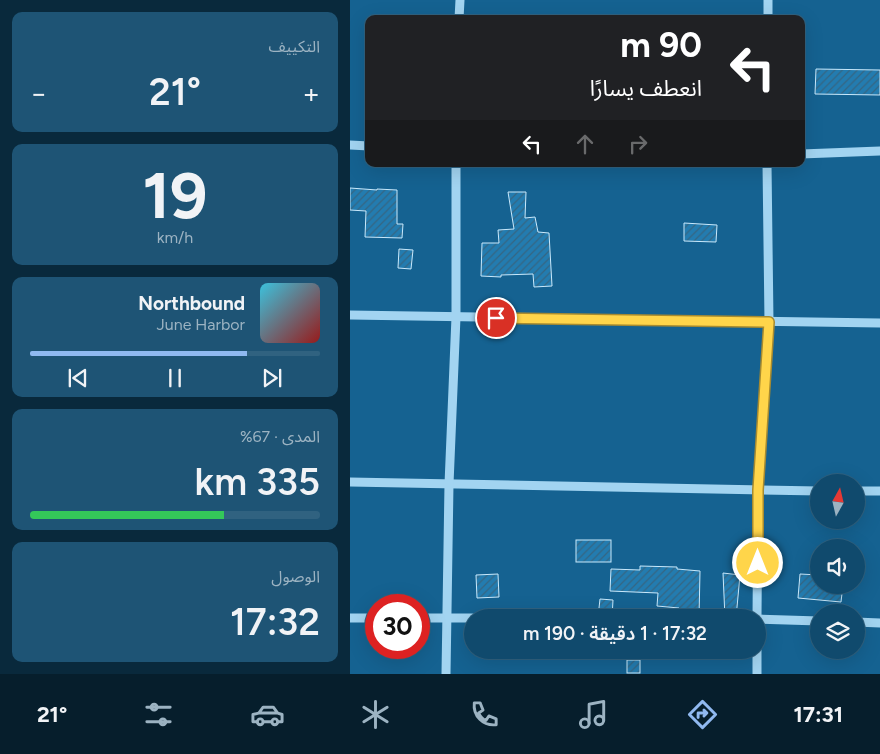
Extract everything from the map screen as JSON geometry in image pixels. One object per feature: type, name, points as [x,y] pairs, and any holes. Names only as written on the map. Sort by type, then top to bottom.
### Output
[{"type":"street","points":[[460,0],[460,15]]},
{"type":"street","points":[[768,0],[768,15]]},
{"type":"street","points":[[350,145],[365,146]]},
{"type":"street","points":[[805,154],[880,151]]},
{"type":"street","points":[[446,674],[449,484],[456,317],[456,167]]},
{"type":"street","points":[[757,609],[758,490],[769,322],[768,167]]},
{"type":"street","points":[[350,315],[880,323]]},
{"type":"street","points":[[350,482],[810,490]]},
{"type":"street","points":[[865,491],[880,491]]},
{"type":"street","points":[[350,618],[365,618]]},
{"type":"street","points":[[430,618],[464,618]]},
{"type":"street","points":[[766,618],[810,621]]},
{"type":"street","points":[[865,622],[880,623]]},
{"type":"street","points":[[757,659],[757,674]]},
{"type":"building","points":[[816,69],[880,70],[880,95],[815,94]]},
{"type":"building","points":[[350,188],[397,190],[397,224],[403,224],[402,238],[365,237],[366,211],[350,210]]},
{"type":"building","points":[[508,192],[526,192],[525,218],[535,217],[538,232],[549,233],[552,286],[534,287],[533,274],[501,275],[501,277],[481,276],[482,243],[499,243],[498,230],[514,229]]},
{"type":"building","points":[[684,223],[717,225],[716,242],[684,241]]},
{"type":"building","points":[[399,249],[413,250],[411,269],[398,268]]},
{"type":"building","points":[[576,540],[611,540],[611,562],[576,562]]},
{"type":"building","points":[[640,566],[677,567],[677,569],[700,571],[699,609],[657,606],[658,593],[610,591],[611,569],[640,570]]},
{"type":"building","points":[[723,573],[740,575],[737,609],[725,609]]},
{"type":"building","points":[[498,574],[499,597],[477,598],[476,575]]},
{"type":"building","points":[[800,574],[810,575],[810,594],[842,594],[841,602],[798,598]]},
{"type":"building","points":[[600,599],[613,600],[612,609],[599,609]]},
{"type":"building","points":[[627,660],[640,660],[640,673],[627,673]]},
{"type":"route","points":[[496,318],[769,322],[758,490],[758,563]]}]
